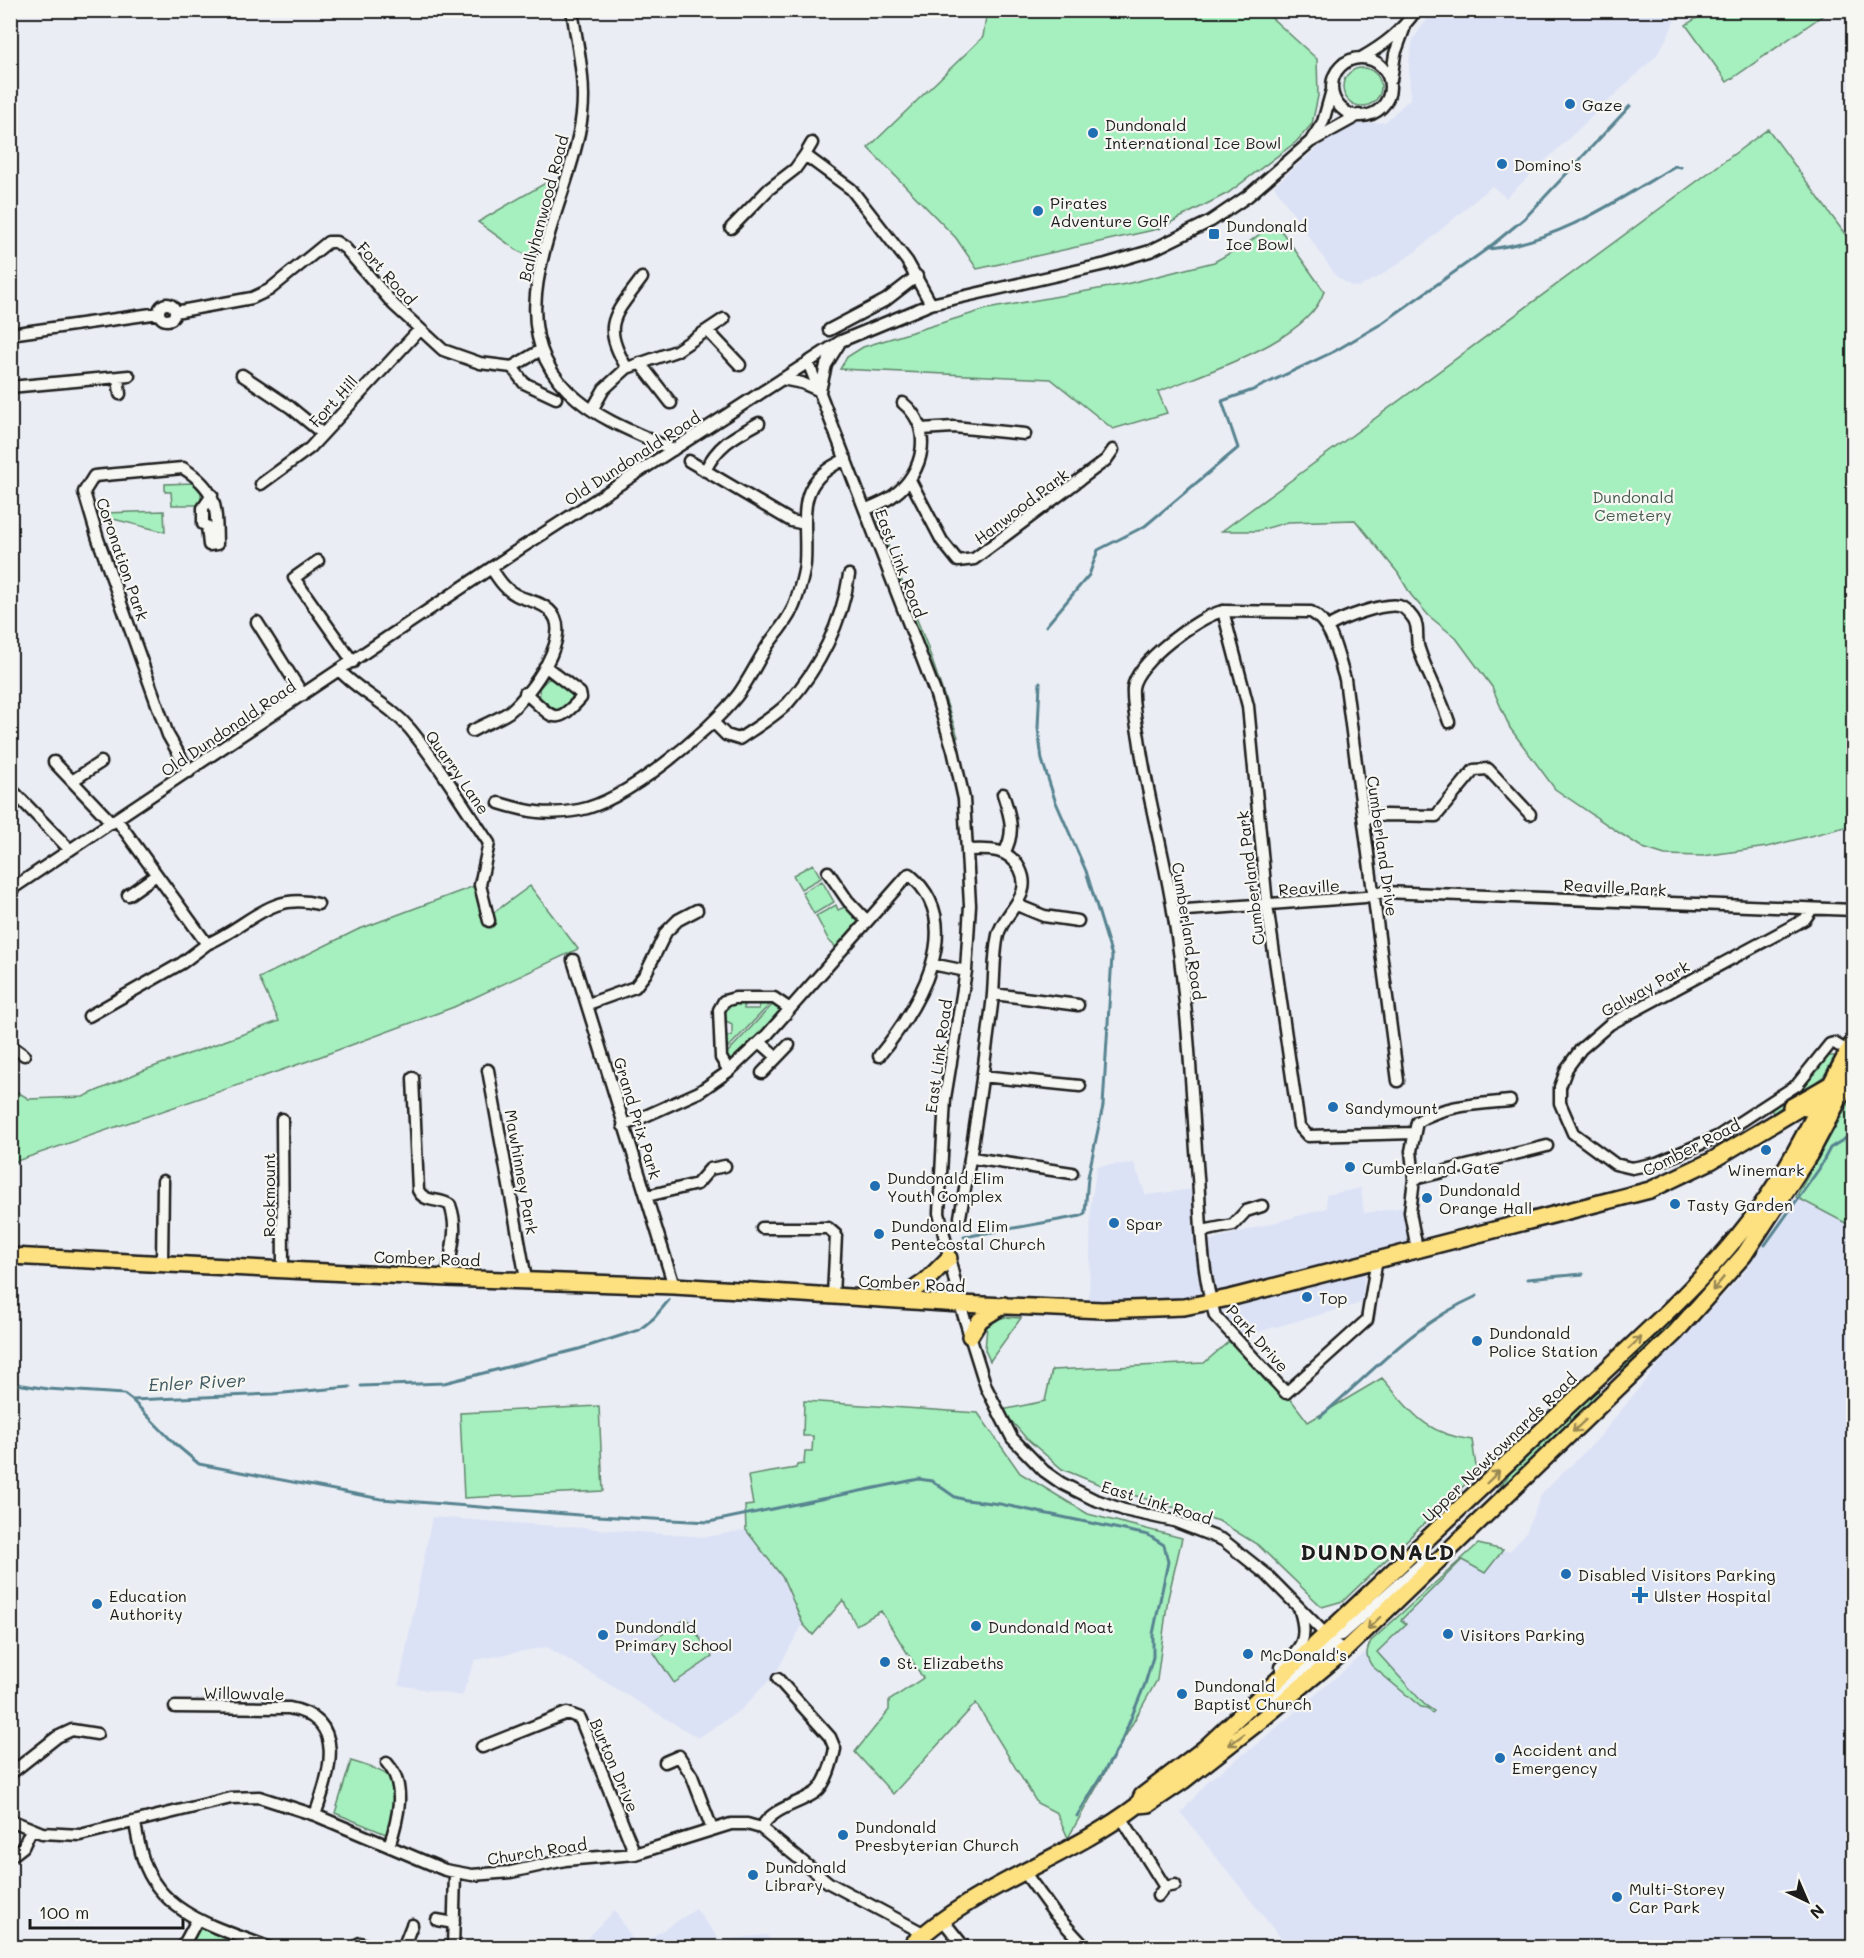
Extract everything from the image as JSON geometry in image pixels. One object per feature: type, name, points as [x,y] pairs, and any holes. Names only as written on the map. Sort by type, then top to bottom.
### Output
[{"type":"highway","name":"Upper Newtownards Road","points":[[1138,1805],[1142,1796],[1205,1748],[1261,1696],[1434,1564],[1622,1386],[1699,1307],[1744,1255],[1810,1154],[1825,1113],[1831,1084],[1851,1046]]},
{"type":"highway","name":"Upper Newtownards Road","points":[[908,1947],[942,1919],[1121,1817],[1138,1805],[1149,1804],[1183,1781],[1262,1720],[1334,1642],[1696,1284],[1751,1219],[1799,1144],[1825,1113],[1854,1071]]},
{"type":"highway","name":"Comber Road","points":[[1780,1122],[1783,1113],[1831,1084]]},
{"type":"highway","name":"Comber Road","points":[[10,1256],[448,1278],[674,1286],[960,1304],[1151,1310],[1211,1302],[1650,1190],[1712,1161],[1780,1122],[1801,1107],[1825,1113]]},
{"type":"highway","points":[[1780,1122],[1796,1128],[1799,1133],[1799,1144]]},
{"type":"highway","points":[[899,1300],[926,1281],[949,1258]]},
{"type":"highway","points":[[970,1336],[980,1320],[1004,1305]]},
{"type":"street","name":"Ballyhanwood Road","points":[[572,10],[580,62],[582,112],[576,151],[537,279],[534,312],[537,339],[550,369],[565,387],[592,410],[673,450]]},
{"type":"street","points":[[1406,26],[1386,44],[1341,66],[1335,74],[1332,89],[1342,108],[1359,115],[1374,113],[1384,105],[1390,91],[1395,54],[1406,26],[1416,10]]},
{"type":"street","points":[[1361,58],[1379,64],[1390,82]]},
{"type":"street","name":"Old Dundonald Road","points":[[1310,142],[1323,122],[1332,89]]},
{"type":"street","name":"Old Dundonald Road","points":[[10,890],[491,568],[841,341],[931,304],[1106,264],[1150,251],[1211,221],[1248,196],[1310,142],[1359,115]]},
{"type":"street","points":[[731,228],[769,189],[795,169],[812,144]]},
{"type":"street","points":[[805,156],[851,189],[917,276],[931,304]]},
{"type":"street","name":"Fort Road","points":[[10,334],[159,313],[162,307],[168,305],[175,312],[252,298],[269,290],[328,242],[336,242],[345,248],[394,305],[443,350],[480,363],[512,367]]},
{"type":"street","points":[[829,330],[886,300],[917,276]]},
{"type":"street","points":[[627,368],[615,349],[611,334],[614,319],[642,278]]},
{"type":"street","points":[[592,410],[604,389],[627,368],[676,351],[724,319]]},
{"type":"street","name":"Fort Hill","points":[[261,484],[302,454],[323,434],[420,329]]},
{"type":"street","points":[[708,331],[740,365]]},
{"type":"street","points":[[782,379],[802,383],[820,391],[826,365],[841,341]]},
{"type":"street","points":[[542,350],[512,367],[524,383],[556,398]]},
{"type":"street","name":"East Link Road","points":[[807,362],[944,719],[964,799],[969,850],[970,905],[966,971],[945,1098],[939,1213],[960,1304],[997,1413],[1012,1438],[1038,1466],[1061,1483],[1093,1499],[1124,1510],[1174,1521],[1223,1540],[1267,1575],[1334,1642]]},
{"type":"street","points":[[640,363],[670,403]]},
{"type":"street","points":[[242,375],[290,407],[323,434]]},
{"type":"street","points":[[10,387],[124,377],[120,394]]},
{"type":"street","points":[[865,510],[893,496],[910,480],[922,450],[921,429],[911,410],[903,403]]},
{"type":"street","points":[[705,471],[713,455],[727,440],[759,423]]},
{"type":"street","points":[[921,429],[954,427],[1025,434]]},
{"type":"street","name":"Hanwood Park","points":[[910,480],[942,541],[958,561],[974,559],[1106,460],[1113,450]]},
{"type":"street","points":[[499,803],[537,814],[581,810],[615,796],[645,776],[713,722],[737,695],[795,605],[805,566],[803,514],[811,489],[819,475],[846,459]]},
{"type":"street","points":[[689,461],[791,521],[805,524]]},
{"type":"street","name":"Coronation Park","points":[[189,772],[168,735],[98,539],[84,492],[94,476],[183,468],[201,482],[212,495]]},
{"type":"street","points":[[318,561],[294,578],[353,662]]},
{"type":"street","points":[[472,731],[496,721],[511,710],[545,666],[559,632],[557,619],[540,603],[515,595],[502,584],[491,568]]},
{"type":"street","points":[[713,722],[726,735],[739,739],[786,704],[824,653],[846,601],[849,575]]},
{"type":"street","points":[[1223,611],[1311,612],[1325,622],[1383,608],[1398,606],[1405,609],[1414,618],[1418,647],[1440,694],[1449,722]]},
{"type":"street","name":"Cumberland Park","points":[[1223,611],[1248,706],[1267,905],[1299,1126],[1308,1136],[1413,1133]]},
{"type":"street","name":"Cumberland Road","points":[[1211,1302],[1202,1231],[1190,1046],[1173,911],[1144,772],[1133,686],[1141,672],[1173,641],[1196,622],[1223,611]]},
{"type":"street","points":[[256,622],[303,695]]},
{"type":"street","name":"Cumberland Drive","points":[[1325,622],[1345,680],[1398,1081]]},
{"type":"street","points":[[525,693],[552,716],[559,718],[565,716],[581,698],[580,693],[545,666]]},
{"type":"street","name":"Quarry Lane","points":[[340,671],[357,689],[380,702],[410,728],[489,843],[480,885],[489,921]]},
{"type":"street","points":[[54,762],[114,822],[207,945]]},
{"type":"street","points":[[72,781],[101,762]]},
{"type":"street","points":[[1365,819],[1385,815],[1436,816],[1474,770],[1481,768],[1488,769],[1530,814]]},
{"type":"street","points":[[10,788],[70,850]]},
{"type":"street","points":[[1003,794],[1013,827],[1011,842],[1005,853]]},
{"type":"street","points":[[960,1217],[972,1158],[994,994],[998,936],[1017,905],[1024,885],[1020,869],[1005,853],[988,849],[969,850]]},
{"type":"street","points":[[828,872],[848,901],[866,920]]},
{"type":"street","points":[[623,1126],[699,1092],[729,1071],[760,1042],[909,874],[927,892],[933,906],[936,938],[932,964],[916,1006],[879,1056]]},
{"type":"street","points":[[128,895],[155,876]]},
{"type":"street","name":"Reaville Park","points":[[1375,895],[1383,892],[1854,910]]},
{"type":"street","name":"Reaville","points":[[1173,911],[1375,895]]},
{"type":"street","points":[[89,1016],[182,963],[277,902],[303,900],[318,904]]},
{"type":"street","points":[[1017,905],[1044,916],[1078,921]]},
{"type":"street","name":"Galway Park","points":[[1812,909],[1805,919],[1642,1005],[1594,1035],[1567,1068],[1560,1087],[1560,1103],[1573,1133],[1615,1164],[1632,1168],[1657,1163],[1718,1137],[1797,1085],[1830,1044],[1851,1046]]},
{"type":"street","points":[[588,1004],[635,987],[646,973],[666,932],[678,920],[697,910]]},
{"type":"street","name":"Grand Prix Park","points":[[573,960],[674,1286]]},
{"type":"street","points":[[932,964],[966,971]]},
{"type":"street","points":[[994,994],[1078,1005]]},
{"type":"street","points":[[729,1071],[721,1058],[719,1010],[724,1001],[735,998],[774,998],[790,1009]]},
{"type":"street","points":[[760,1042],[777,1057]]},
{"type":"street","points":[[762,1073],[789,1045]]},
{"type":"street","points":[[10,1046],[24,1055]]},
{"type":"street","name":"Mawhinney Park","points":[[488,1070],[526,1279]]},
{"type":"street","points":[[982,1076],[1080,1086]]},
{"type":"street","points":[[413,1078],[418,1190],[426,1198],[444,1201],[450,1205],[456,1233],[448,1256],[448,1278]]},
{"type":"street","points":[[1417,1249],[1410,1212],[1414,1179],[1411,1151],[1417,1122],[1428,1115],[1475,1104],[1510,1101]]},
{"type":"street","name":"Rockmount","points":[[282,1119],[283,1270]]},
{"type":"street","points":[[1414,1179],[1547,1146]]},
{"type":"street","points":[[972,1158],[1072,1173]]},
{"type":"street","points":[[647,1196],[697,1184],[710,1169],[724,1166]]},
{"type":"street","points":[[162,1264],[163,1181]]},
{"type":"street","points":[[1202,1231],[1233,1225],[1246,1211],[1262,1206]]},
{"type":"street","points":[[762,1228],[828,1228],[834,1231],[836,1235],[833,1296]]},
{"type":"street","name":"Park Drive","points":[[1211,1302],[1215,1316],[1287,1392],[1367,1320],[1377,1258]]},
{"type":"street","points":[[1261,1696],[1264,1682],[1301,1644],[1304,1625],[1299,1608]]},
{"type":"street","points":[[1248,1708],[1264,1704],[1334,1642]]},
{"type":"street","points":[[778,1679],[830,1737],[835,1749],[824,1782],[816,1791],[773,1814],[761,1828],[829,1882],[923,1933]]},
{"type":"street","name":"Willowvale","points":[[175,1707],[289,1708],[306,1713],[315,1719],[330,1742],[332,1755],[315,1815]]},
{"type":"street","name":"Burton Drive","points":[[482,1746],[567,1713],[580,1718],[635,1854]]},
{"type":"street","points":[[10,1774],[57,1737],[72,1730],[97,1734]]},
{"type":"street","points":[[665,1761],[679,1756],[692,1776],[712,1829]]},
{"type":"street","points":[[387,1763],[397,1773],[399,1795],[396,1826],[389,1846]]},
{"type":"street","name":"Church Road","points":[[10,1820],[31,1830],[66,1836],[135,1823],[204,1804],[246,1797],[270,1798],[455,1873],[500,1873],[565,1860],[635,1854],[712,1829],[747,1824],[761,1828]]},
{"type":"street","points":[[1121,1817],[1166,1890]]},
{"type":"street","points":[[135,1823],[143,1861],[160,1892],[171,1904],[197,1920],[270,1947]]},
{"type":"street","points":[[10,1857],[23,1847],[31,1830]]},
{"type":"street","points":[[1025,1872],[1054,1913],[1086,1947]]},
{"type":"street","points":[[453,1947],[455,1873]]},
{"type":"street","points":[[942,1919],[965,1947]]},
{"type":"street","points":[[182,1947],[197,1920]]},
{"type":"street","points":[[437,1920],[453,1923]]},
{"type":"street","points":[[403,1947],[412,1925]]},
{"type":"street","points":[[360,1943],[372,1947]]},
{"type":"shaded area","points":[[1433,11],[1678,11],[1668,36],[1656,56],[1506,198],[1492,186],[1415,252],[1380,276],[1358,287],[1351,286],[1336,276],[1274,186],[1331,136],[1348,125],[1385,122],[1410,99],[1409,61],[1413,39]]},
{"type":"shaded area","points":[[1134,1163],[1146,1195],[1192,1189],[1196,1244],[1327,1208],[1326,1195],[1361,1188],[1364,1213],[1406,1207],[1411,1246],[1190,1301],[1089,1300],[1091,1203],[1097,1166]]},
{"type":"shaded area","name":"Ulster Hospital","points":[[1796,1197],[1853,1227],[1853,1947],[1288,1947],[1181,1813],[1209,1780],[1257,1744],[1381,1639],[1473,1551],[1510,1551],[1526,1533],[1542,1493],[1597,1440],[1656,1367],[1743,1274]]},
{"type":"shaded area","points":[[1365,1270],[1362,1303],[1243,1336],[1218,1309]]},
{"type":"shaded area","name":"Dundonald Primary School","points":[[432,1517],[706,1537],[746,1530],[783,1578],[803,1624],[775,1674],[742,1709],[698,1738],[547,1647],[475,1660],[462,1696],[399,1685]]},
{"type":"shaded area","points":[[696,1909],[720,1940],[766,1935],[779,1947],[637,1947]]},
{"type":"shaded area","points":[[615,1910],[637,1947],[579,1947]]},
{"type":"green space","name":"Dundonald International Ice Bowl","points":[[987,11],[1264,11],[1317,59],[1318,96],[1312,124],[1296,142],[1228,193],[1158,229],[977,269],[956,238],[868,148],[983,37]]},
{"type":"green space","points":[[1707,11],[1829,11],[1727,82],[1686,25]]},
{"type":"green space","points":[[1362,68],[1376,73],[1381,87],[1376,101],[1362,106],[1348,101],[1343,87],[1348,73]]},
{"type":"green space","name":"Dundonald Cemetery","points":[[1768,129],[1853,245],[1853,828],[1845,827],[1767,847],[1703,856],[1665,855],[1643,848],[1555,789],[1510,728],[1492,687],[1456,638],[1429,616],[1411,595],[1398,573],[1355,520],[1288,522],[1257,531],[1222,531]]},
{"type":"green space","points":[[549,181],[554,183],[557,190],[533,258],[518,251],[478,222]]},
{"type":"green space","points":[[1275,222],[1324,291],[1315,309],[1277,340],[1253,353],[1158,392],[1167,413],[1113,429],[1051,379],[840,369],[847,357],[863,347],[987,309],[1126,284],[1214,262],[1248,243]]},
{"type":"green space","points":[[193,483],[201,492],[201,505],[172,505],[171,492],[165,492],[165,484]]},
{"type":"green space","points":[[164,511],[165,532],[105,517],[104,513]]},
{"type":"green space","points":[[878,520],[927,645],[958,737],[956,738]]},
{"type":"green space","points":[[549,678],[572,693],[572,701],[562,711],[556,711],[540,698],[539,688]]},
{"type":"green space","points":[[813,864],[821,878],[801,889],[793,875]]},
{"type":"green space","points":[[822,881],[834,902],[814,914],[802,892]]},
{"type":"green space","points":[[477,885],[485,919],[530,886],[578,949],[454,1007],[308,1061],[11,1163],[11,1088],[29,1099],[83,1097],[142,1071],[279,1021],[259,978],[357,930]]},
{"type":"green space","points":[[836,905],[838,910],[847,906],[859,921],[836,947],[829,941],[816,916]]},
{"type":"green space","points":[[733,1001],[744,1003],[744,1009],[759,1009],[760,1003],[772,1002],[725,1051],[725,1037],[732,1035],[732,1024],[726,1021],[725,1009]]},
{"type":"green space","points":[[775,1002],[781,1012],[730,1062],[725,1055]]},
{"type":"green space","points":[[1825,1056],[1835,1056],[1824,1076],[1773,1113],[1771,1109],[1802,1086]]},
{"type":"green space","points":[[1853,1096],[1853,1227],[1796,1197]]},
{"type":"green space","points":[[1731,1255],[1734,1257],[1686,1314],[1660,1334],[1622,1370],[1616,1370]]},
{"type":"green space","points":[[1005,1317],[1021,1318],[990,1361],[985,1350],[987,1326]]},
{"type":"green space","points":[[1234,1337],[1286,1393],[1308,1422],[1382,1378],[1411,1411],[1430,1427],[1455,1437],[1472,1440],[1477,1473],[1343,1601],[1322,1607],[1258,1545],[1219,1521],[1103,1486],[1062,1469],[1026,1438],[1002,1410],[1045,1401],[1052,1370],[1204,1363]]},
{"type":"green space","points":[[1598,1387],[1599,1396],[1487,1503],[1518,1463]]},
{"type":"green space","points":[[804,1401],[978,1413],[1020,1473],[1088,1514],[1182,1538],[1168,1598],[1157,1680],[1068,1838],[1057,1813],[1037,1803],[976,1703],[893,1794],[855,1752],[889,1710],[889,1701],[923,1678],[881,1611],[856,1625],[843,1600],[813,1635],[803,1624],[783,1578],[746,1530],[745,1506],[753,1505],[748,1476],[796,1468],[797,1465],[804,1464],[805,1451],[812,1451],[813,1436],[803,1436]]},
{"type":"green space","points":[[599,1406],[603,1491],[464,1498],[460,1413]]},
{"type":"green space","points":[[1478,1544],[1503,1550],[1485,1573],[1462,1560],[1401,1620],[1406,1624],[1377,1652],[1424,1704],[1434,1711],[1432,1713],[1427,1708],[1421,1707],[1372,1666],[1367,1656],[1368,1648],[1371,1641]]},
{"type":"green space","points":[[687,1618],[712,1657],[674,1683],[648,1644]]},
{"type":"green space","points":[[351,1761],[382,1772],[396,1783],[388,1835],[335,1813]]},
{"type":"green space","points":[[201,1927],[253,1947],[187,1948],[195,1931]]},
{"type":"waterway","points":[[1046,626],[1089,575],[1098,550],[1145,526],[1238,448],[1222,401],[1253,390],[1335,351],[1381,324],[1487,249],[1525,218],[1630,106]]},
{"type":"waterway","points":[[1489,249],[1540,238],[1609,206],[1675,166],[1681,167]]},
{"type":"waterway","points":[[964,1237],[1081,1216],[1085,1213],[1088,1177],[1103,1106],[1112,956],[1086,871],[1055,800],[1042,760],[1038,728],[1040,682]]},
{"type":"waterway","points":[[1765,1245],[1819,1169],[1830,1148],[1854,1133]]},
{"type":"waterway","points":[[1527,1279],[1583,1274]]},
{"type":"waterway","points":[[1320,1417],[1413,1335],[1432,1321],[1477,1296]]},
{"type":"waterway","name":"Enler River","points":[[361,1386],[444,1383],[579,1349],[639,1330],[654,1318],[669,1300]]},
{"type":"waterway","name":"Enler River","points":[[10,1383],[48,1389],[124,1394],[132,1400],[273,1394],[350,1387]]},
{"type":"waterway","points":[[132,1400],[174,1443],[199,1464],[381,1499],[579,1515],[709,1522],[919,1479],[932,1481],[955,1497],[966,1500],[1000,1504],[1148,1535],[1164,1545],[1168,1562],[1153,1634],[1153,1657],[1145,1684],[1120,1745],[1077,1816]]},
{"type":"place","name":"Gaze","points":[[1570,104]]},
{"type":"place","name":"Dundonald International Ice Bowl","points":[[1093,133]]},
{"type":"place","name":"Domino's","points":[[1502,164]]},
{"type":"place","name":"Pirates Adventure Golf","points":[[1038,211]]},
{"type":"place","name":"Dundonald Ice Bowl","points":[[1214,234]]},
{"type":"place","name":"Sandymount","points":[[1333,1107]]},
{"type":"place","name":"Winemark","points":[[1766,1150]]},
{"type":"place","name":"Cumberland Gate","points":[[1350,1167]]},
{"type":"place","name":"Dundonald Elim Youth Complex","points":[[875,1186]]},
{"type":"place","name":"Dundonald Orange Hall","points":[[1427,1198]]},
{"type":"place","name":"Tasty Garden","points":[[1675,1204]]},
{"type":"place","name":"Spar","points":[[1114,1223]]},
{"type":"place","name":"Dundonald Elim Pentecostal Church","points":[[879,1234]]},
{"type":"place","name":"Top","points":[[1307,1297]]},
{"type":"place","name":"Dundonald Police Station","points":[[1477,1341]]},
{"type":"place","name":"Disabled Visitors Parking","points":[[1566,1574]]},
{"type":"place","name":"Ulster Hospital","points":[[1640,1595]]},
{"type":"place","name":"Education Authority","points":[[97,1604]]},
{"type":"place","name":"Dundonald Moat","points":[[976,1626]]},
{"type":"place","name":"Visitors Parking","points":[[1448,1634]]},
{"type":"place","name":"Dundonald Primary School","points":[[603,1635]]},
{"type":"place","name":"McDonald's","points":[[1248,1654]]},
{"type":"place","name":"St. Elizabeths","points":[[885,1662]]},
{"type":"place","name":"Dundonald Baptist Church","points":[[1182,1694]]},
{"type":"place","name":"Accident and Emergency","points":[[1500,1758]]},
{"type":"place","name":"Dundonald Presbyterian Church","points":[[843,1835]]},
{"type":"place","name":"Dundonald Library","points":[[753,1875]]},
{"type":"place","name":"Multi-Storey Car Park","points":[[1617,1897]]},
{"type":"district","name":"DUNDONALD","points":[[1378,1551]]}]
